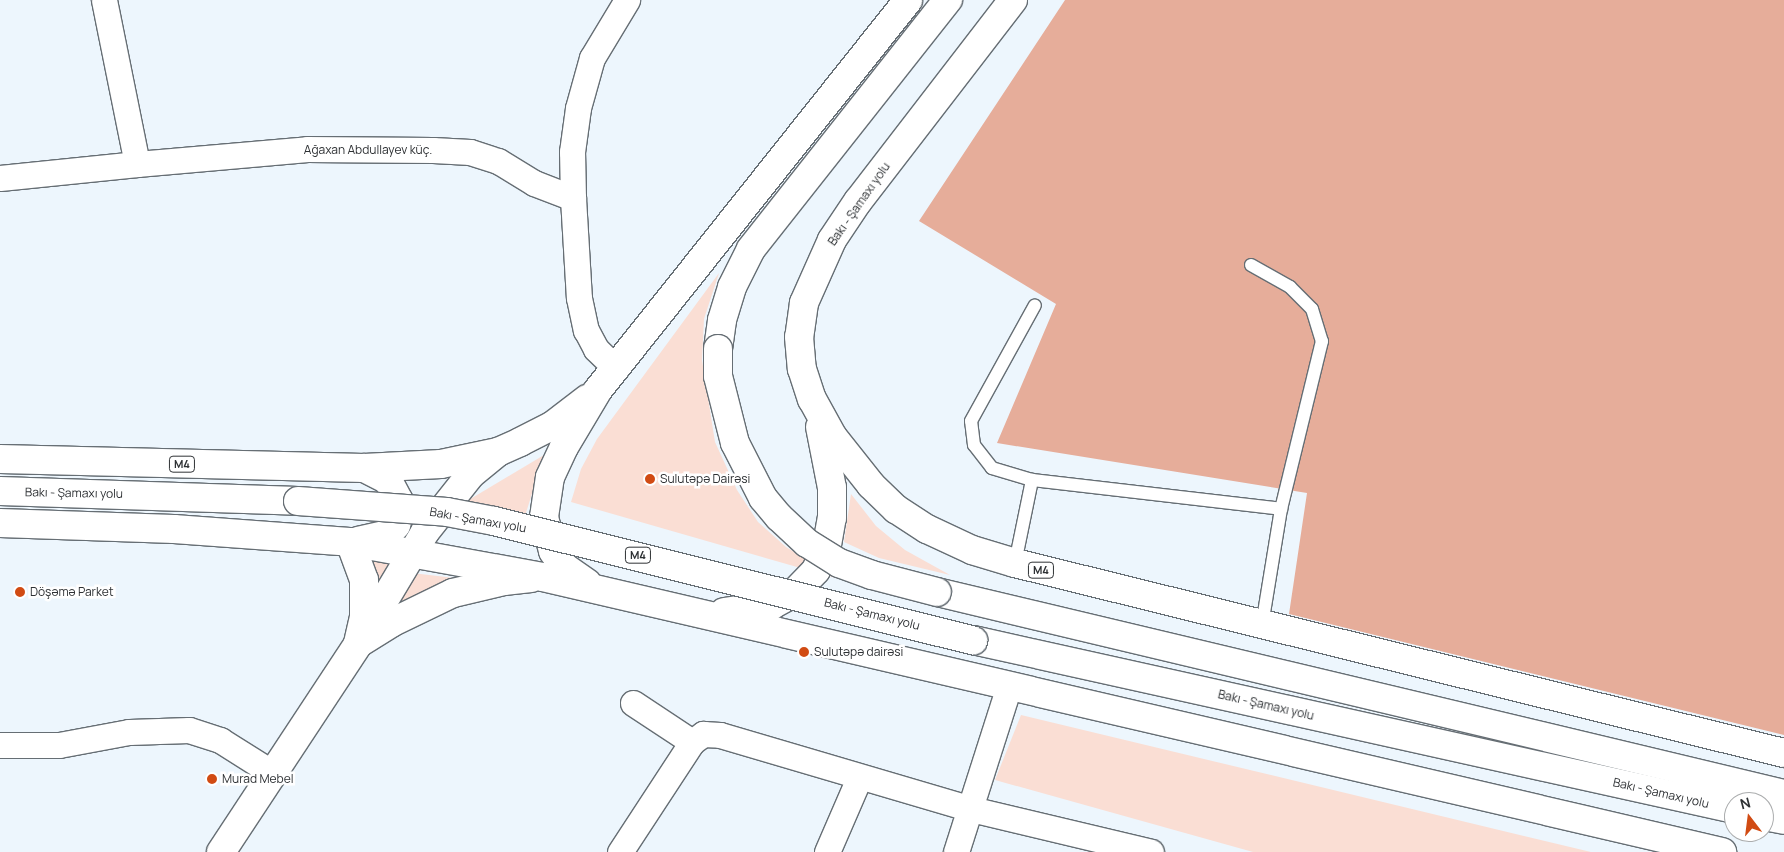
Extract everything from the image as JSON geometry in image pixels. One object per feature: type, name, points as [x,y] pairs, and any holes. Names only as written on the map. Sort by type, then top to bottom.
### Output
[{"type":"main road","points":[[597,588],[564,567],[553,551],[544,517],[556,463],[598,390],[908,0]]},
{"type":"main road","points":[[948,0],[751,250],[732,287],[722,320],[718,349],[718,376],[723,405],[735,443],[758,490],[779,517],[807,543],[839,563],[872,575],[1784,794]]},
{"type":"main road","name":"Bakı - Şamaxı yolu","points":[[1013,0],[858,201],[824,255],[804,303],[799,337],[802,369],[812,399],[853,465],[896,509],[936,534],[972,550],[1014,563],[1784,753]]},
{"type":"main road","points":[[364,468],[441,464],[498,452],[553,425],[598,390]]},
{"type":"main road","points":[[698,612],[735,612],[772,605],[795,592],[816,570],[827,545],[832,518],[832,488],[826,451],[812,399]]},
{"type":"main road","points":[[221,852],[358,644],[411,552],[448,499],[498,452]]},
{"type":"main road","name":"M4","points":[[0,458],[364,468]]},
{"type":"main road","points":[[350,542],[388,534],[396,525],[400,512],[399,500],[388,480],[364,468]]},
{"type":"main road","name":"Bakı - Şamaxı yolu","points":[[0,492],[298,501],[447,512],[572,538],[973,640],[1724,807]]},
{"type":"main road","points":[[0,523],[174,529],[350,542],[543,577],[597,588],[1009,686],[1658,845],[1722,852]]},
{"type":"main road","points":[[350,542],[364,580],[364,617],[358,644]]},
{"type":"main road","points":[[358,644],[390,623],[452,593],[504,581],[543,577]]},
{"type":"street","points":[[104,0],[137,164]]},
{"type":"street","points":[[616,368],[596,349],[586,330],[579,298],[572,152],[578,108],[592,58],[627,0]]},
{"type":"street","name":"Ağaxan Abdullayev küç.","points":[[0,178],[308,149],[433,150],[470,152],[498,161],[534,183],[573,198]]},
{"type":"street","points":[[956,852],[1009,686]]},
{"type":"street","points":[[633,703],[692,742]]},
{"type":"street","points":[[0,745],[59,745],[129,732],[188,730],[220,740],[274,774]]},
{"type":"street","points":[[620,852],[692,742],[703,734],[720,735],[859,778],[971,809],[1151,852]]},
{"type":"street","points":[[827,852],[859,778]]},
{"type":"lane","points":[[1251,265],[1290,287],[1312,308],[1322,342],[1281,509],[1262,625]]},
{"type":"lane","points":[[1035,305],[971,421],[974,445],[992,468],[1032,480],[1281,509]]},
{"type":"lane","points":[[1014,563],[1032,480]]},
{"type":"shaded area","points":[[1065,0],[1784,0],[1784,735],[1289,614],[1307,493],[997,443],[1056,304],[919,221]]},
{"type":"shaded area","points":[[719,273],[704,319],[702,360],[715,442],[737,490],[758,522],[786,547],[839,579],[571,502],[581,469],[597,439]]},
{"type":"shaded area","points":[[544,455],[525,516],[467,501]]},
{"type":"shaded area","points":[[851,494],[876,526],[905,550],[950,575],[879,558],[844,542]]},
{"type":"shaded area","points":[[364,550],[397,557],[379,584]]},
{"type":"shaded area","points":[[412,573],[463,579],[387,615]]},
{"type":"shaded area","points":[[1021,715],[1591,852],[1253,852],[995,780]]},
{"type":"place","name":"Sulutəpə Dairəsi","points":[[650,479]]},
{"type":"place","name":"Döşəmə Parket","points":[[20,592]]},
{"type":"place","name":"Sulutəpə dairəsi","points":[[804,652]]},
{"type":"place","name":"Murad Mebel","points":[[212,779]]}]
